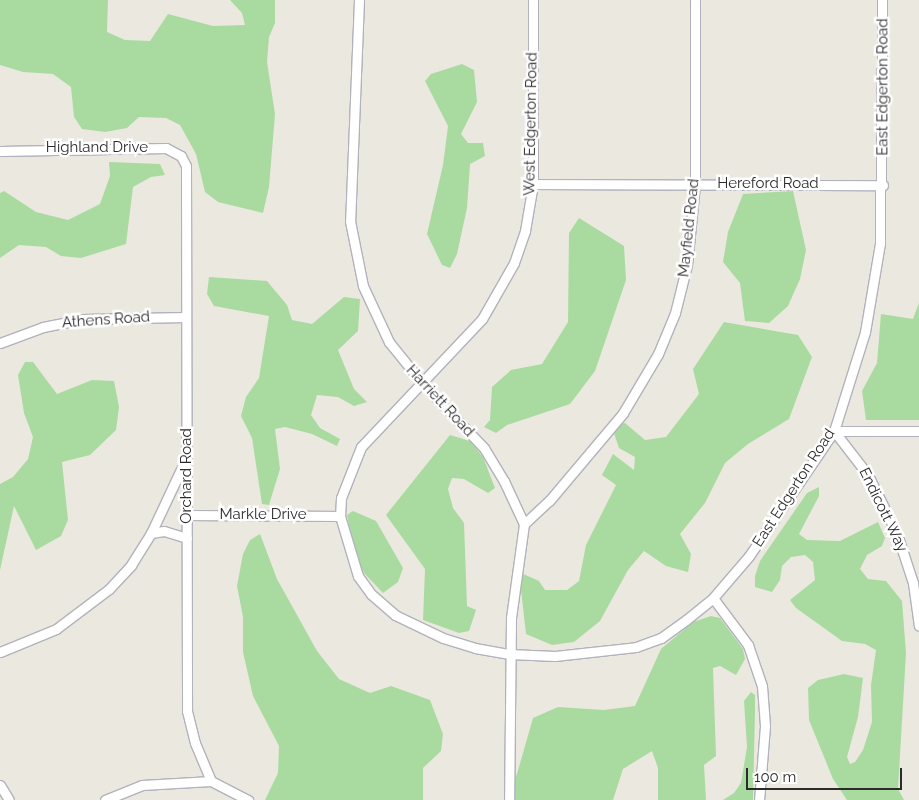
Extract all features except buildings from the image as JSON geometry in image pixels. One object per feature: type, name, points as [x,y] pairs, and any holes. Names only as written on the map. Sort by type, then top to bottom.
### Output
[{"type":"street","name":"Harriett Road","points":[[359,0],[350,205],[351,237],[363,286],[380,326],[423,384],[484,448],[504,481],[524,524]]},
{"type":"street","name":"West Edgerton Road","points":[[510,654],[443,638],[406,622],[379,602],[358,576],[340,516],[341,498],[361,447],[381,423],[423,384],[462,342],[498,295],[525,231],[533,184],[533,0]]},
{"type":"street","name":"Mayfield Road","points":[[524,524],[549,501],[617,420],[658,354],[682,289],[695,185],[695,0]]},
{"type":"street","name":"East Edgerton Road","points":[[510,654],[580,655],[636,647],[669,633],[713,598],[767,533],[834,431],[870,310],[880,243],[883,185],[882,0]]},
{"type":"street","name":"Highland Drive","points":[[0,151],[166,148],[181,156],[186,166]]},
{"type":"street","name":"Orchard Road","points":[[186,166],[185,459],[187,515],[187,711],[195,743],[211,780]]},
{"type":"street","name":"Hereford Road","points":[[533,184],[883,185]]},
{"type":"street","name":"Athens Road","points":[[0,343],[43,327],[83,319],[186,317]]},
{"type":"street","points":[[834,431],[919,431]]},
{"type":"street","name":"Endicott Way","points":[[834,431],[868,475],[897,534],[914,582],[919,626]]},
{"type":"street","points":[[0,652],[56,629],[96,601],[131,565],[151,533],[185,459]]},
{"type":"street","name":"Markle Drive","points":[[187,515],[340,516]]},
{"type":"street","points":[[509,800],[510,654],[516,570],[524,524]]},
{"type":"street","points":[[151,533],[164,531],[187,538]]},
{"type":"street","points":[[713,598],[748,645],[762,686],[765,726],[759,800]]},
{"type":"street","points":[[105,800],[142,785],[211,780],[248,800]]},
{"type":"street","points":[[0,785],[10,800]]},
{"type":"green space","points":[[0,0],[108,0],[107,32],[125,40],[150,41],[168,14],[213,26],[245,25],[242,13],[230,0],[275,0],[275,23],[269,37],[267,62],[275,114],[269,187],[263,213],[218,202],[205,192],[196,154],[180,125],[166,118],[139,117],[127,128],[105,132],[82,129],[74,117],[71,87],[53,74],[23,72],[0,65]]},
{"type":"green space","points":[[462,64],[474,70],[477,102],[461,134],[468,143],[483,143],[485,156],[470,164],[467,208],[457,254],[450,268],[442,265],[427,234],[443,165],[448,126],[425,81],[431,74]]},
{"type":"green space","points":[[109,162],[160,164],[165,175],[151,177],[133,187],[126,244],[81,258],[61,256],[46,247],[19,245],[0,258],[0,193],[4,191],[36,212],[68,220],[100,204],[110,176]]},
{"type":"green space","points":[[793,191],[806,250],[800,279],[788,306],[769,323],[745,321],[740,283],[723,262],[728,232],[743,194]]},
{"type":"green space","points":[[579,218],[624,246],[626,280],[595,371],[570,404],[507,425],[496,433],[484,427],[490,420],[492,387],[511,370],[542,364],[568,322],[569,233]]},
{"type":"green space","points":[[209,277],[267,281],[287,305],[292,320],[312,324],[344,297],[360,299],[358,331],[338,350],[354,389],[367,402],[354,406],[338,397],[317,395],[311,415],[320,428],[340,439],[337,446],[312,434],[285,427],[275,429],[280,469],[269,505],[262,504],[252,438],[241,416],[246,397],[259,378],[269,316],[214,306],[207,294]]},
{"type":"green space","points":[[919,303],[919,420],[866,420],[862,391],[877,363],[881,314],[913,319]]},
{"type":"green space","points":[[724,322],[798,335],[812,357],[789,419],[748,444],[725,463],[705,503],[680,534],[691,554],[688,572],[666,566],[644,551],[628,570],[600,621],[574,642],[552,645],[526,634],[519,572],[539,581],[545,590],[567,590],[579,581],[586,545],[616,485],[602,475],[613,454],[634,470],[635,457],[619,448],[612,427],[625,423],[645,440],[666,437],[699,394],[693,369]]},
{"type":"green space","points":[[25,362],[33,362],[57,394],[92,380],[114,381],[119,407],[116,430],[90,455],[62,462],[68,520],[61,536],[36,550],[14,506],[0,570],[0,484],[13,477],[28,459],[33,437],[24,413],[18,375]]},
{"type":"green space","points":[[450,435],[470,441],[483,457],[495,488],[488,493],[464,479],[452,478],[448,489],[453,508],[464,523],[467,606],[476,610],[469,631],[459,633],[423,620],[425,569],[386,515]]},
{"type":"green space","points":[[819,487],[819,496],[799,534],[807,540],[840,541],[878,522],[885,538],[882,546],[867,555],[860,569],[868,579],[886,581],[902,601],[906,653],[898,789],[904,800],[847,800],[833,779],[809,720],[808,688],[818,680],[844,674],[863,678],[858,717],[847,757],[850,764],[855,762],[863,750],[872,722],[871,685],[876,650],[865,644],[842,641],[796,608],[790,600],[815,580],[813,562],[805,555],[791,557],[782,566],[780,580],[772,592],[755,587],[755,576],[760,561],[807,493]]},
{"type":"green space","points":[[353,511],[376,521],[403,568],[398,582],[383,593],[364,573],[354,550],[347,515]]},
{"type":"green space","points":[[260,534],[277,579],[317,651],[339,679],[370,693],[391,686],[430,700],[443,734],[441,751],[423,768],[423,800],[265,800],[278,773],[279,746],[253,696],[243,652],[243,617],[237,586],[243,554],[250,540]]},
{"type":"green space","points":[[711,616],[720,618],[743,649],[745,659],[736,675],[720,666],[713,668],[716,756],[704,765],[706,800],[658,800],[658,768],[652,751],[623,769],[613,800],[504,800],[517,774],[533,718],[558,707],[604,710],[635,706],[661,649],[693,622]]},
{"type":"green space","points":[[751,692],[755,695],[753,800],[723,800],[734,793],[741,783],[747,747],[744,701]]}]
